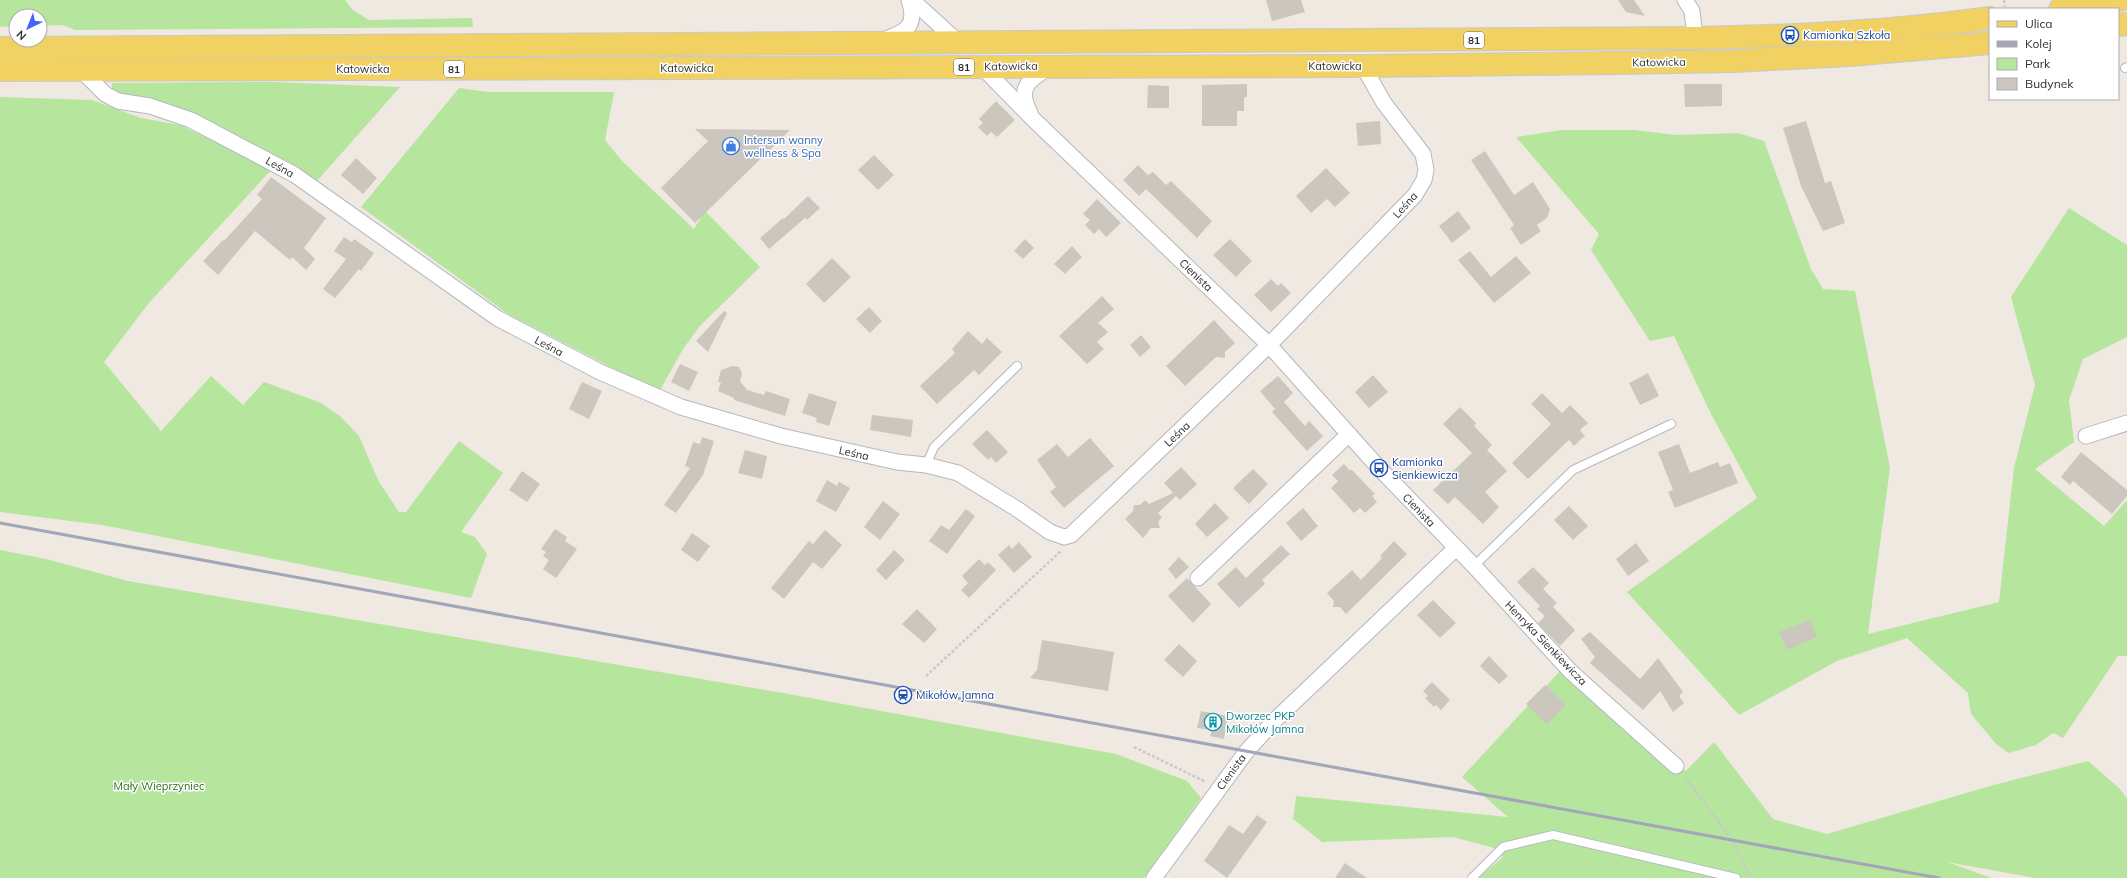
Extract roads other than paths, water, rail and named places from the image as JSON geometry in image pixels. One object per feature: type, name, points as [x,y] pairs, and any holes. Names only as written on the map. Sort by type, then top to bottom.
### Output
[{"type":"main road","points":[[2067,8],[2120,0]]},
{"type":"main road","name":"81","points":[[0,48],[957,41],[1071,43],[1695,38],[1790,35],[1956,23],[1989,18]]},
{"type":"main road","name":"Katowicka","points":[[0,70],[1363,66],[1734,61],[1856,54],[1989,43]]},
{"type":"street","points":[[911,0],[957,41]]},
{"type":"street","points":[[875,42],[900,34],[910,26],[913,12],[911,0]]},
{"type":"street","points":[[1685,0],[1692,11],[1695,38]]},
{"type":"street","points":[[1032,118],[1024,103],[1023,95],[1026,86],[1031,80],[1052,66]]},
{"type":"street","name":"Leśna","points":[[81,70],[105,94],[118,101],[150,106],[191,120],[295,175],[497,318],[600,372],[682,407],[781,436],[897,462],[926,465],[958,473],[1017,509],[1050,532],[1064,536],[1071,535],[1270,345],[1415,195],[1424,180],[1426,170],[1423,154],[1384,103],[1363,66]]},
{"type":"street","points":[[982,67],[1032,118]]},
{"type":"street","name":"Cienista","points":[[1032,118],[1270,345],[1379,468],[1456,548],[1273,722],[1246,752],[1154,878]]},
{"type":"street","points":[[2086,436],[2127,423]]},
{"type":"street","points":[[1198,578],[1349,434]]},
{"type":"street","name":"Henryka Sienkiewicza","points":[[1456,548],[1570,671],[1676,766]]},
{"type":"lane","points":[[926,465],[934,447],[1017,366]]},
{"type":"lane","points":[[1474,566],[1573,470],[1671,424]]},
{"type":"lane","points":[[1472,878],[1503,847],[1553,835],[1736,878]]},
{"type":"railway","points":[[0,523],[1939,878]]},
{"type":"place","name":"Kamionka Szkoła","points":[[1790,35]]},
{"type":"place","name":"Intersun wanny wellness & Spa","points":[[731,146]]},
{"type":"place","name":"Kamionka Sienkiewicza","points":[[1379,468]]},
{"type":"place","name":"Mikołów Jamna","points":[[903,695]]},
{"type":"place","name":"Dworzec PKP Mikołów Jamna","points":[[1213,722]]},
{"type":"park label","name":"Mały Wieprzyniec","points":[[159,786]]}]
